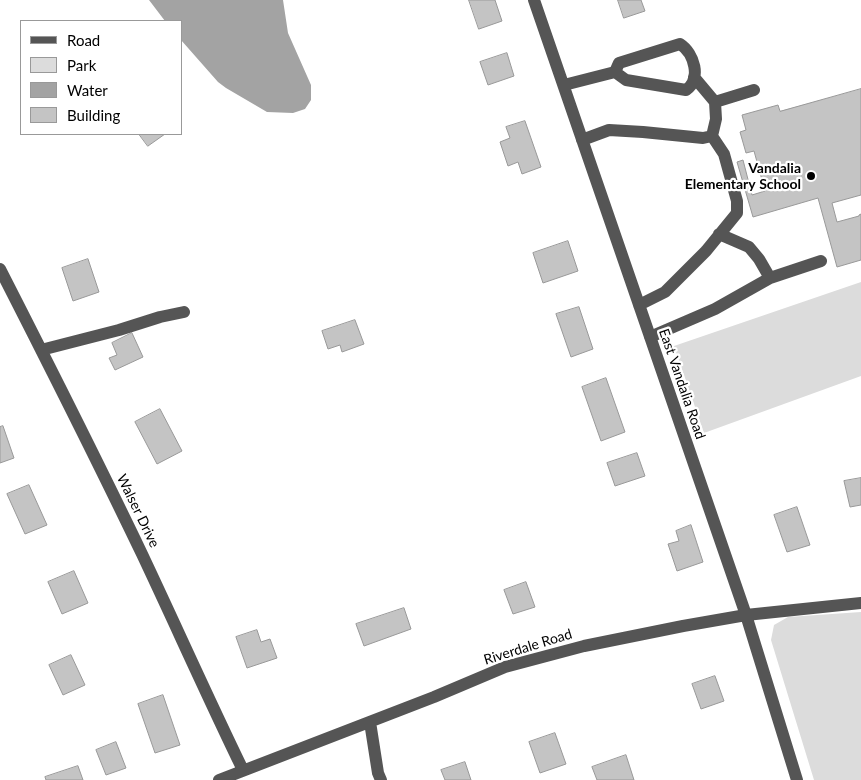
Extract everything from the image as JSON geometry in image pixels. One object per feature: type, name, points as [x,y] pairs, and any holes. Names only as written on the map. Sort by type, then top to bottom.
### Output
[{"type":"street","name":"East Vandalia Road","points":[[534,0],[746,615],[797,780]]},
{"type":"street","points":[[680,44],[692,57],[695,67],[694,77],[690,87],[686,90],[626,80],[615,72],[619,63],[680,44]]},
{"type":"street","points":[[564,85],[615,72]]},
{"type":"street","points":[[639,305],[665,292],[706,250],[737,214],[736,201],[724,154],[712,136],[716,119],[715,102],[694,77]]},
{"type":"street","points":[[715,102],[754,90]]},
{"type":"street","points":[[582,140],[609,130],[703,138],[712,136]]},
{"type":"street","points":[[719,234],[749,247],[759,259],[770,278]]},
{"type":"street","points":[[650,337],[715,308],[770,278],[821,260]]},
{"type":"street","name":"Walser Drive","points":[[0,268],[142,554],[199,680],[243,770]]},
{"type":"street","points":[[41,350],[184,312]]},
{"type":"street","name":"Riverdale Road","points":[[219,780],[505,668],[584,646],[746,615],[861,603]]},
{"type":"street","points":[[370,722],[378,774],[381,780]]},
{"type":"green space","points":[[861,282],[861,376],[704,433],[674,346]]},
{"type":"green space","points":[[861,612],[861,780],[814,780],[771,640],[774,625],[788,617]]},
{"type":"water","points":[[149,0],[283,0],[288,33],[311,85],[311,100],[305,109],[293,113],[267,112],[218,82],[182,41],[182,20],[164,20]]},
{"type":"building","points":[[469,0],[495,0],[502,21],[479,29]]},
{"type":"building","points":[[618,0],[641,0],[645,11],[624,18]]},
{"type":"building","points":[[507,53],[514,76],[488,85],[480,62]]},
{"type":"building","name":"Vandalia Elementary School","points":[[861,89],[861,195],[832,203],[837,222],[861,214],[861,260],[837,267],[818,198],[753,217],[737,162],[743,160],[752,195],[765,191],[754,151],[746,153],[740,132],[746,130],[742,115],[778,105],[780,111]]},
{"type":"building","points":[[525,121],[541,167],[522,174],[518,162],[508,166],[500,142],[510,138],[506,127]]},
{"type":"building","points":[[140,135],[164,135],[148,146]]},
{"type":"building","points":[[568,241],[578,271],[543,283],[533,253]]},
{"type":"building","points":[[88,259],[99,292],[73,301],[62,268]]},
{"type":"building","points":[[579,307],[593,349],[571,357],[556,314]]},
{"type":"building","points":[[355,320],[364,344],[342,352],[340,345],[328,349],[322,331]]},
{"type":"building","points":[[132,333],[143,357],[115,370],[109,358],[117,355],[112,343]]},
{"type":"building","points":[[606,378],[625,432],[601,441],[582,387]]},
{"type":"building","points":[[160,409],[182,451],[157,464],[135,422]]},
{"type":"building","points":[[3,426],[14,458],[0,463],[0,427]]},
{"type":"building","points":[[637,453],[645,476],[615,486],[607,463]]},
{"type":"building","points":[[861,478],[861,505],[850,507],[844,481]]},
{"type":"building","points":[[29,485],[47,525],[25,534],[7,494]]},
{"type":"building","points":[[797,507],[810,545],[787,552],[774,515]]},
{"type":"building","points":[[691,525],[703,562],[677,571],[668,544],[679,541],[676,531]]},
{"type":"building","points":[[74,571],[88,603],[62,614],[48,582]]},
{"type":"building","points":[[526,582],[535,607],[513,614],[504,590]]},
{"type":"building","points":[[404,608],[411,629],[364,646],[356,624]]},
{"type":"building","points":[[257,630],[261,642],[270,639],[277,658],[247,668],[236,637]]},
{"type":"building","points":[[71,655],[85,685],[63,695],[49,665]]},
{"type":"building","points":[[715,676],[724,701],[701,709],[692,684]]},
{"type":"building","points":[[163,695],[180,745],[155,753],[138,704]]},
{"type":"building","points":[[555,733],[566,764],[540,773],[529,742]]},
{"type":"building","points":[[116,742],[126,768],[106,775],[96,750]]},
{"type":"building","points":[[626,755],[634,780],[597,780],[592,767]]},
{"type":"building","points":[[465,762],[471,780],[445,780],[441,770]]},
{"type":"building","points":[[78,766],[83,780],[46,780],[45,777]]},
{"type":"place","name":"Vandalia Elementary School","points":[[811,176]]}]
